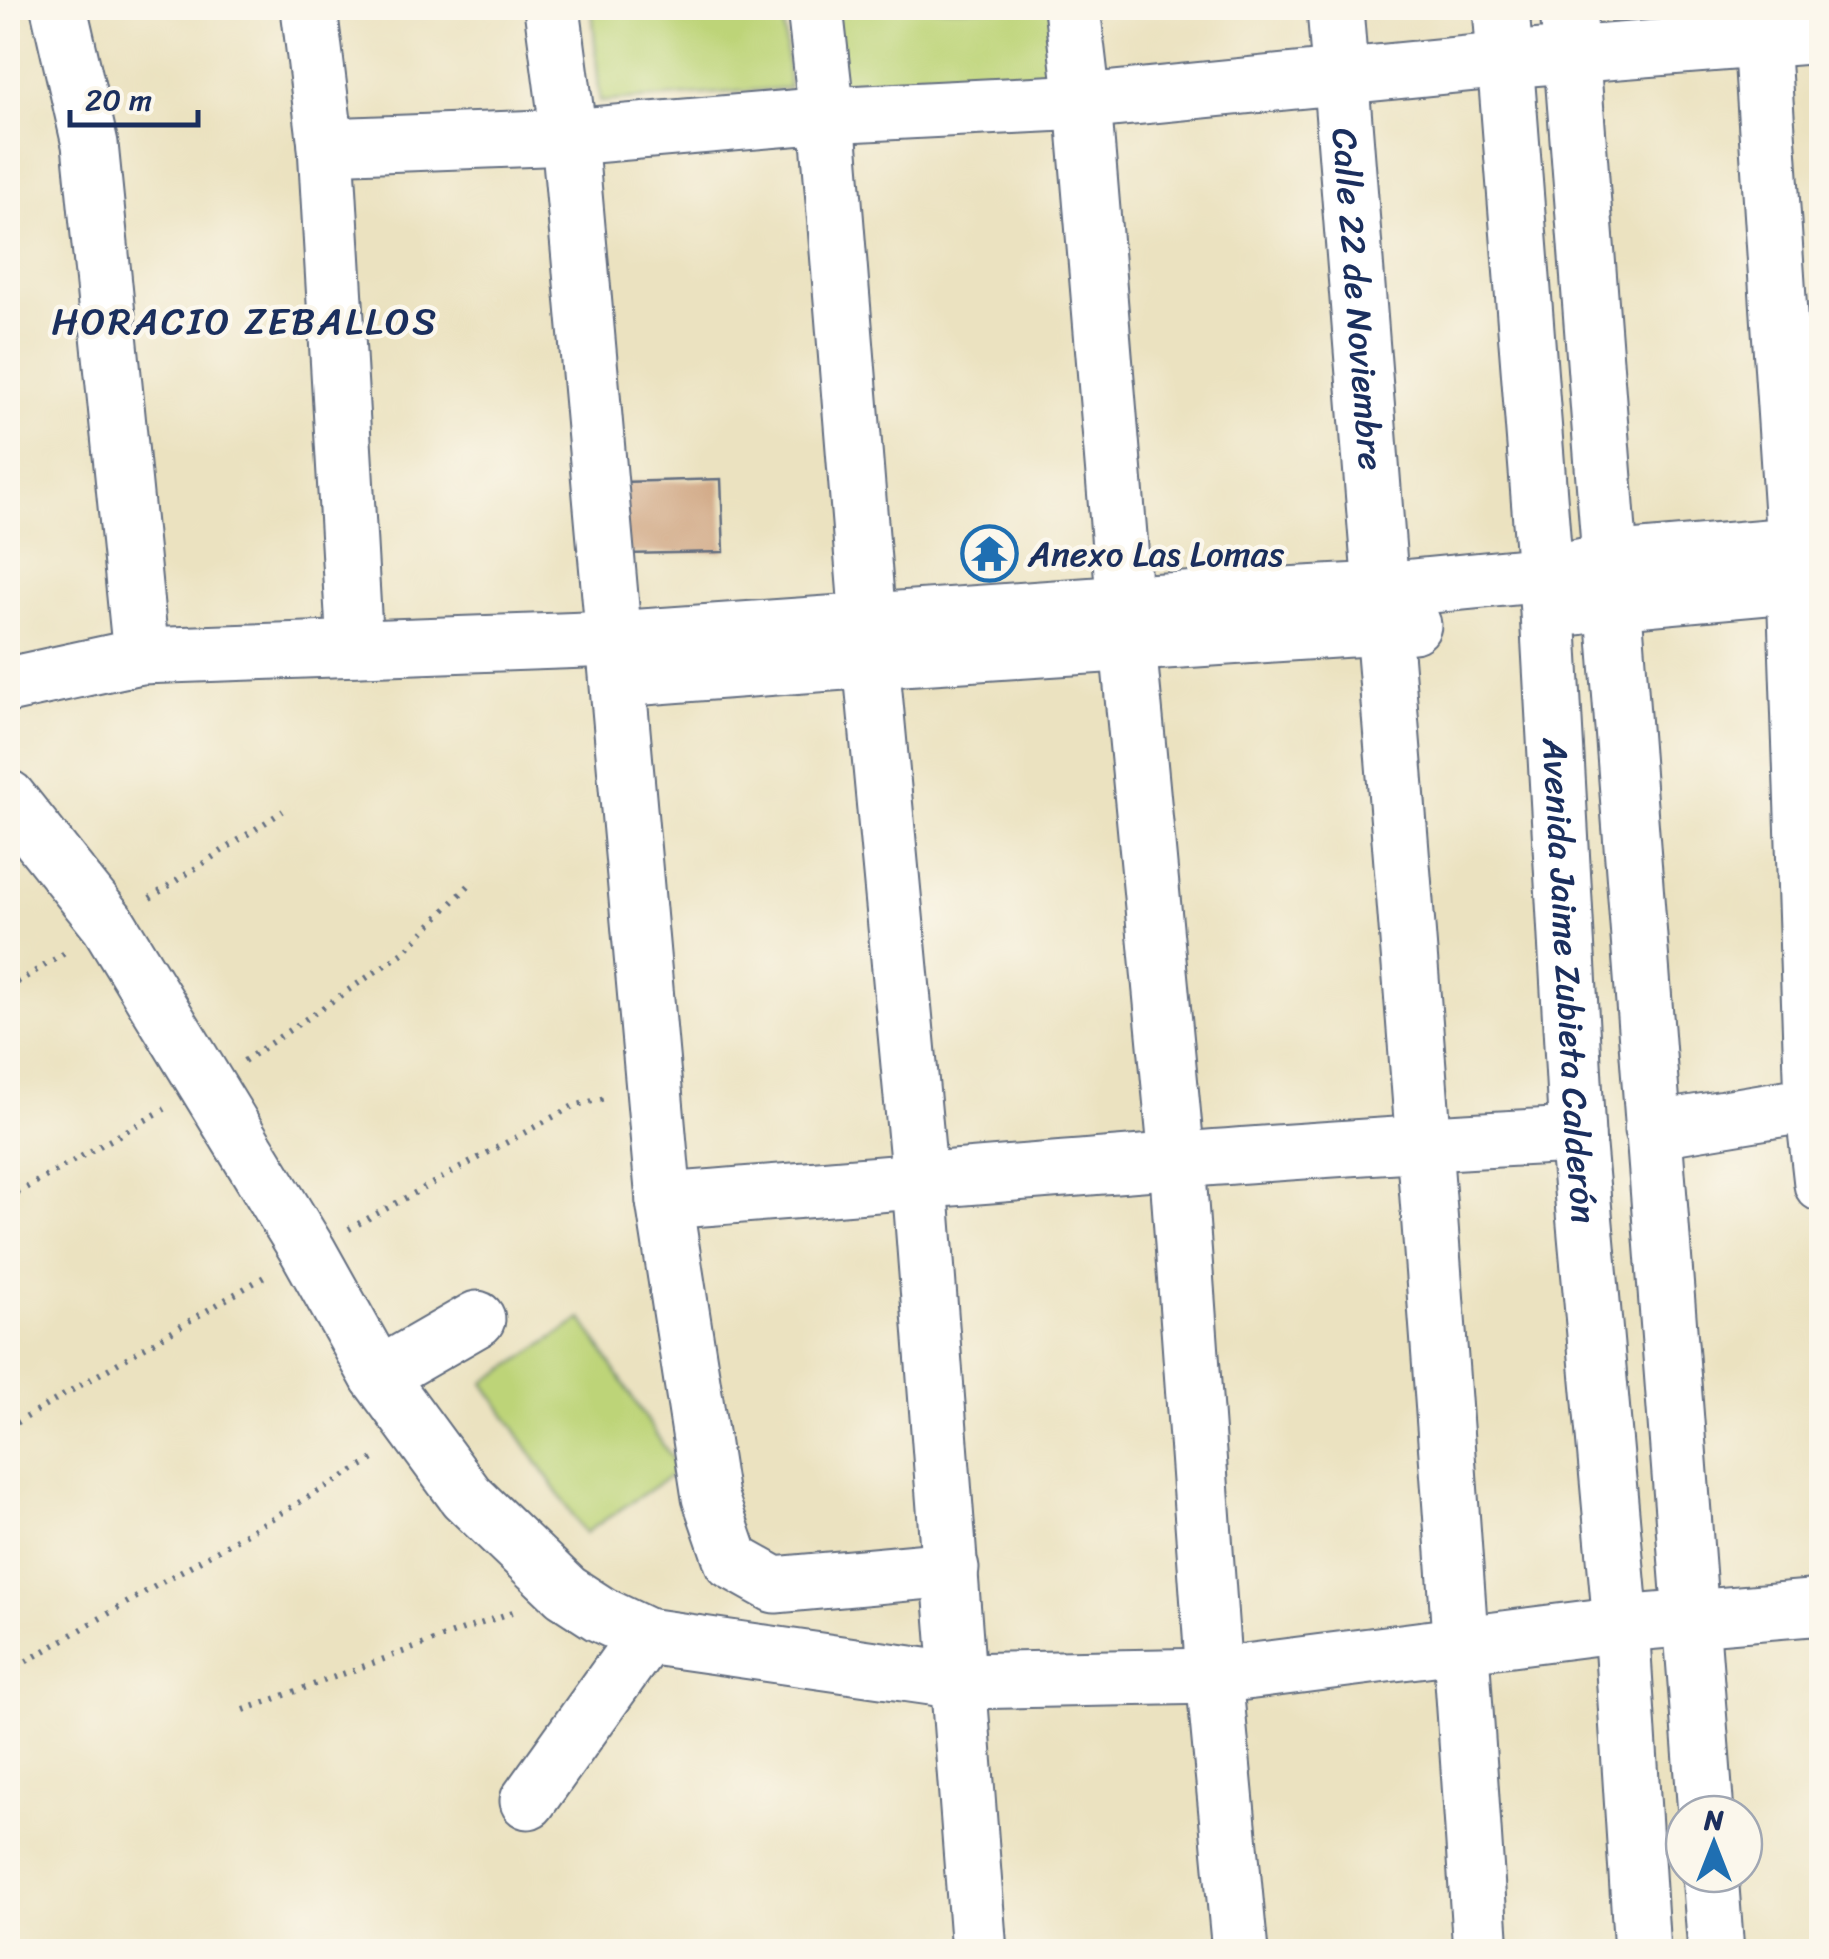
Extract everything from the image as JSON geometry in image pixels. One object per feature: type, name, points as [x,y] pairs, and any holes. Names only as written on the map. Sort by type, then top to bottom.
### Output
[{"type":"street","points":[[59,8],[90,144],[141,656]]},
{"type":"street","points":[[309,8],[326,146],[355,648]]},
{"type":"street","points":[[552,8],[569,137],[664,1201],[710,1497],[732,1561],[775,1584],[951,1569]]},
{"type":"street","points":[[815,8],[920,1182],[979,1952]]},
{"type":"street","points":[[1072,8],[1177,1160],[1214,1676],[1240,1952]]},
{"type":"street","name":"Calle 22 de Noviembre","points":[[1335,8],[1425,1142],[1481,1952]]},
{"type":"street","points":[[326,146],[569,137],[827,115],[1083,102],[1342,77],[1504,34],[1761,24],[1822,35]]},
{"type":"street","points":[[1761,24],[1808,563],[1817,1102],[1822,1184]]},
{"type":"street","name":"Avenida Jaime Zubieta Calderón","points":[[1570,31],[1704,1794]]},
{"type":"street","name":"Avenida Jaime Zubieta Calderón","points":[[1504,34],[1547,593],[1577,1135],[1621,1624],[1642,1952]]},
{"type":"street","points":[[8,685],[141,656],[355,648],[616,660],[1382,608],[1808,563]]},
{"type":"street","points":[[8,798],[109,925],[308,1251],[378,1376],[466,1496],[566,1592],[646,1636],[959,1682],[1214,1676],[1621,1624],[1822,1608]]},
{"type":"street","points":[[1652,1130],[1817,1102]]},
{"type":"street","points":[[664,1201],[1425,1142],[1577,1135]]},
{"type":"street","points":[[378,1376],[476,1319]]},
{"type":"street","points":[[528,1801],[646,1636]]},
{"type":"street","points":[[1712,1894],[1716,1952]]},
{"type":"path","points":[[8,1198],[206,1086],[403,953],[474,880]]},
{"type":"path","points":[[8,1428],[308,1251],[573,1106],[654,1086]]},
{"type":"path","points":[[8,1672],[419,1432]]},
{"type":"path","points":[[244,1710],[566,1592]]},
{"type":"green space","points":[[592,8],[783,8],[789,88],[600,102]]},
{"type":"green space","points":[[830,8],[1058,8],[1063,78],[837,96]]},
{"type":"green space","points":[[582,1319],[679,1470],[585,1533],[484,1383]]},
{"type":"building","points":[[721,479],[724,552],[624,554],[622,482]]},
{"type":"place","name":"Anexo Las Lomas","points":[[989,554]]},
{"type":"district","name":"HORACIO ZEBALLOS","points":[[245,321]]}]
